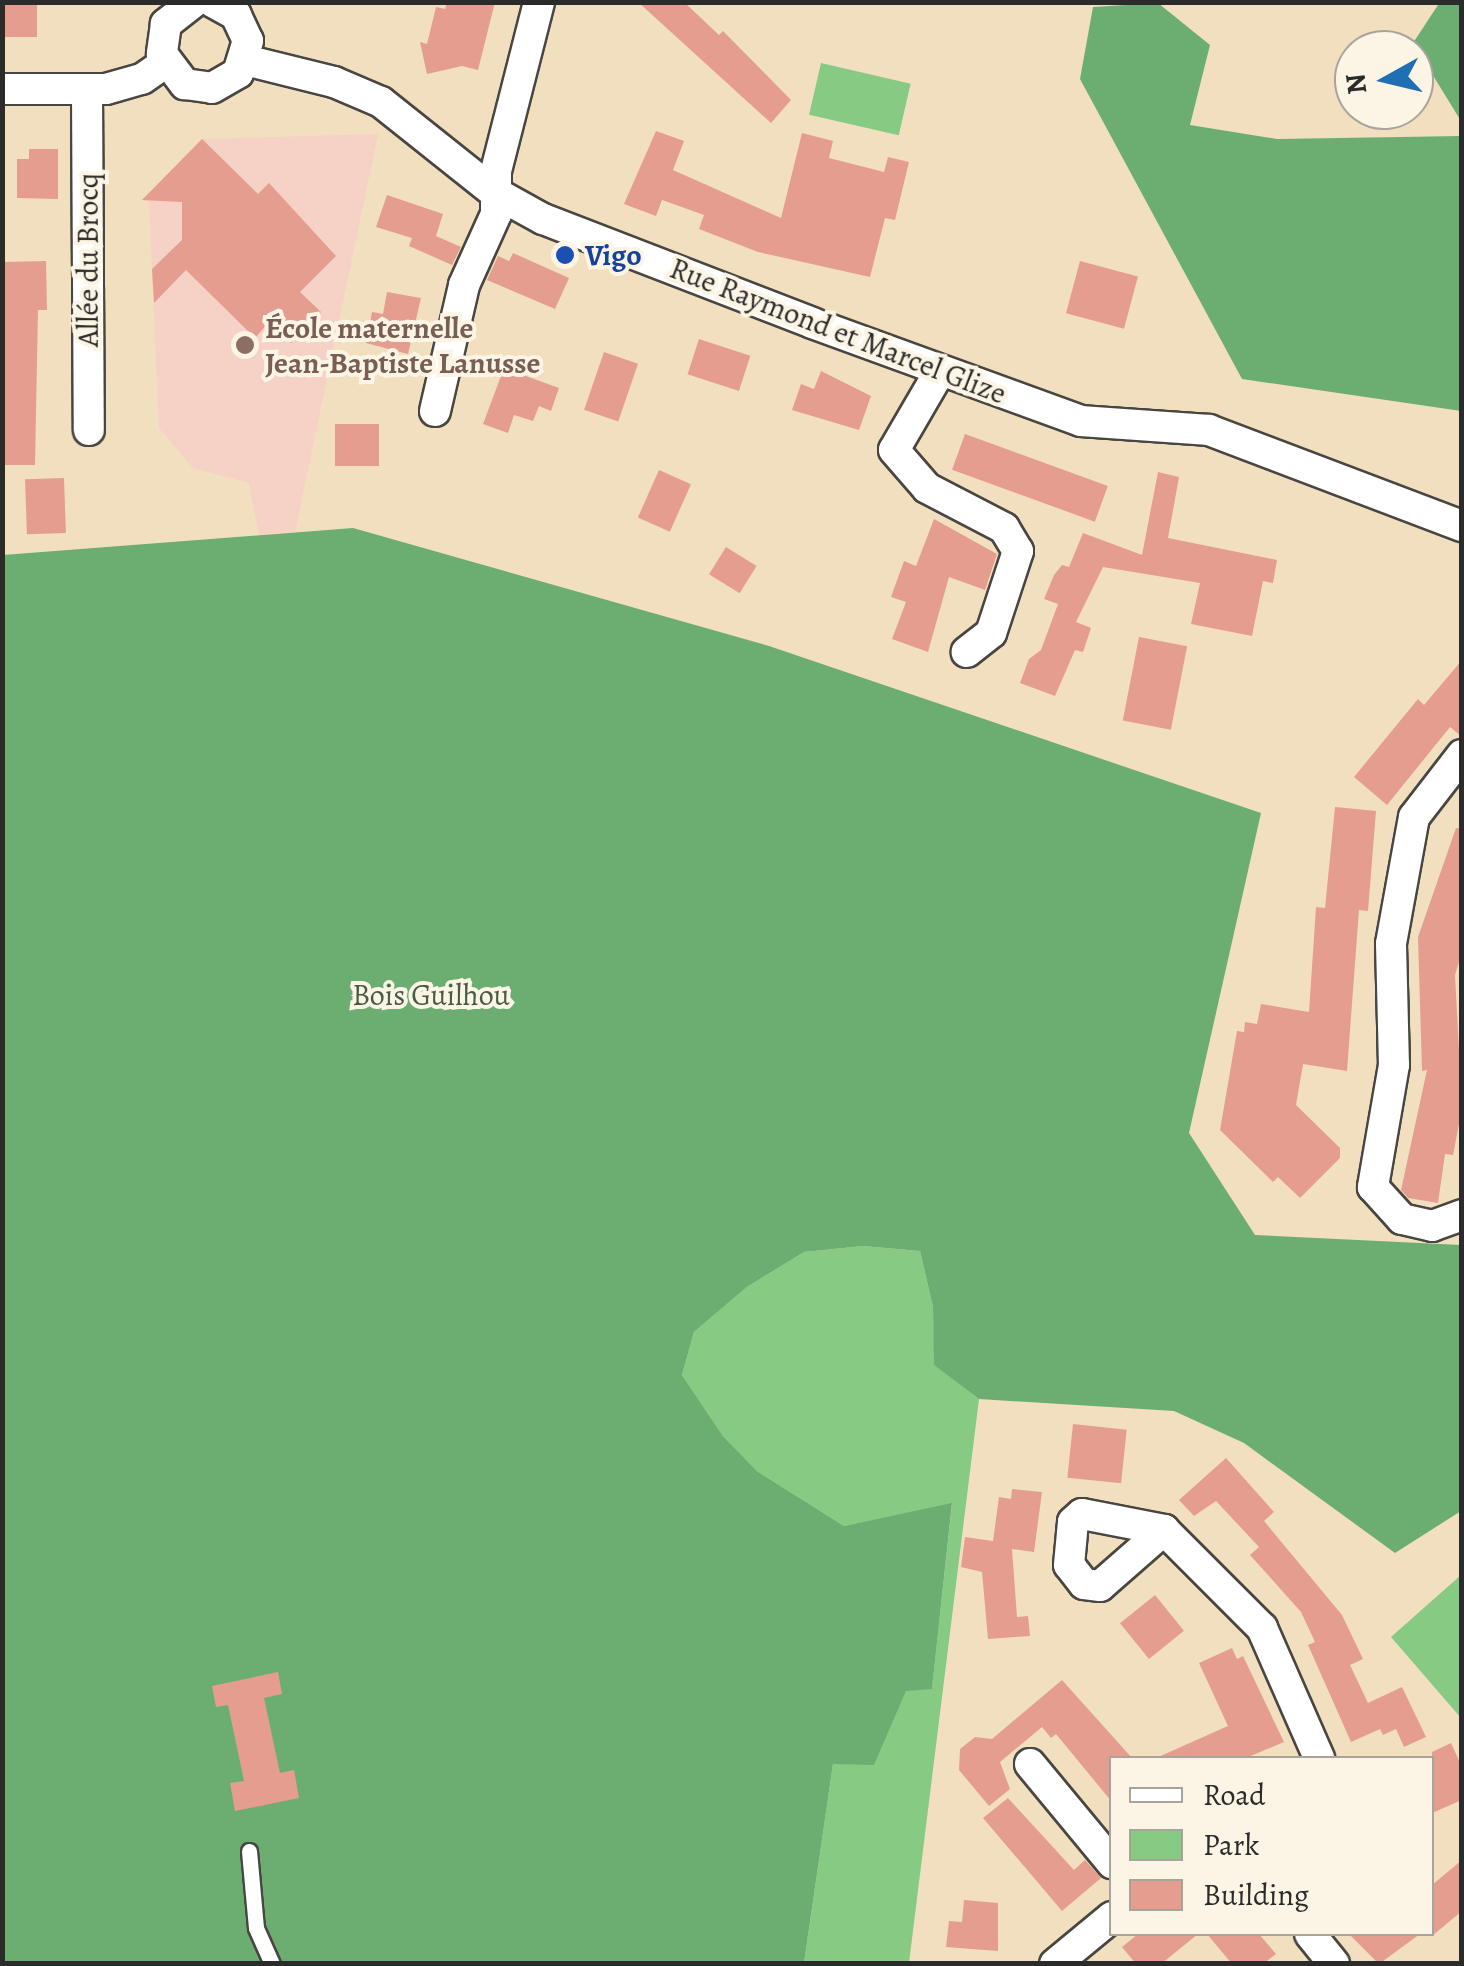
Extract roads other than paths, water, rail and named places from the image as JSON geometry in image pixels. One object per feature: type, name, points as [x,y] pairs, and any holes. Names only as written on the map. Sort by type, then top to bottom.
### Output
[{"type":"street","points":[[435,411],[464,284],[496,214],[494,192],[538,2]]},
{"type":"street","points":[[200,5],[244,27],[245,60],[238,73],[212,88],[185,84],[165,62],[161,38],[200,5]]},
{"type":"street","name":"Rue Raymond et Marcel Glize","points":[[245,60],[334,82],[381,102],[494,192],[580,234],[1082,421],[1209,430],[1462,526]]},
{"type":"street","points":[[2,89],[87,90],[142,79],[165,62]]},
{"type":"street","name":"Allée du Brocq","points":[[87,90],[90,430]]},
{"type":"street","points":[[940,371],[894,450],[927,488],[1004,528],[1018,551],[991,634],[968,652]]},
{"type":"street","points":[[1462,755],[1414,817],[1391,944],[1394,1065],[1373,1187],[1381,1204],[1402,1220],[1432,1226],[1462,1215]]},
{"type":"street","points":[[1164,1530],[1262,1628],[1317,1756]]},
{"type":"street","points":[[1030,1764],[1109,1859]]},
{"type":"street","points":[[1055,1964],[1109,1919]]},
{"type":"street","points":[[1312,1936],[1334,1964]]},
{"type":"lane","points":[[248,1851],[256,1928],[272,1964]]},
{"type":"place","name":"Vigo","points":[[565,255]]},
{"type":"place","name":"École maternelle Jean-Baptiste Lanusse","points":[[245,345]]},
{"type":"park label","name":"Bois Guilhou","points":[[431,995]]}]
